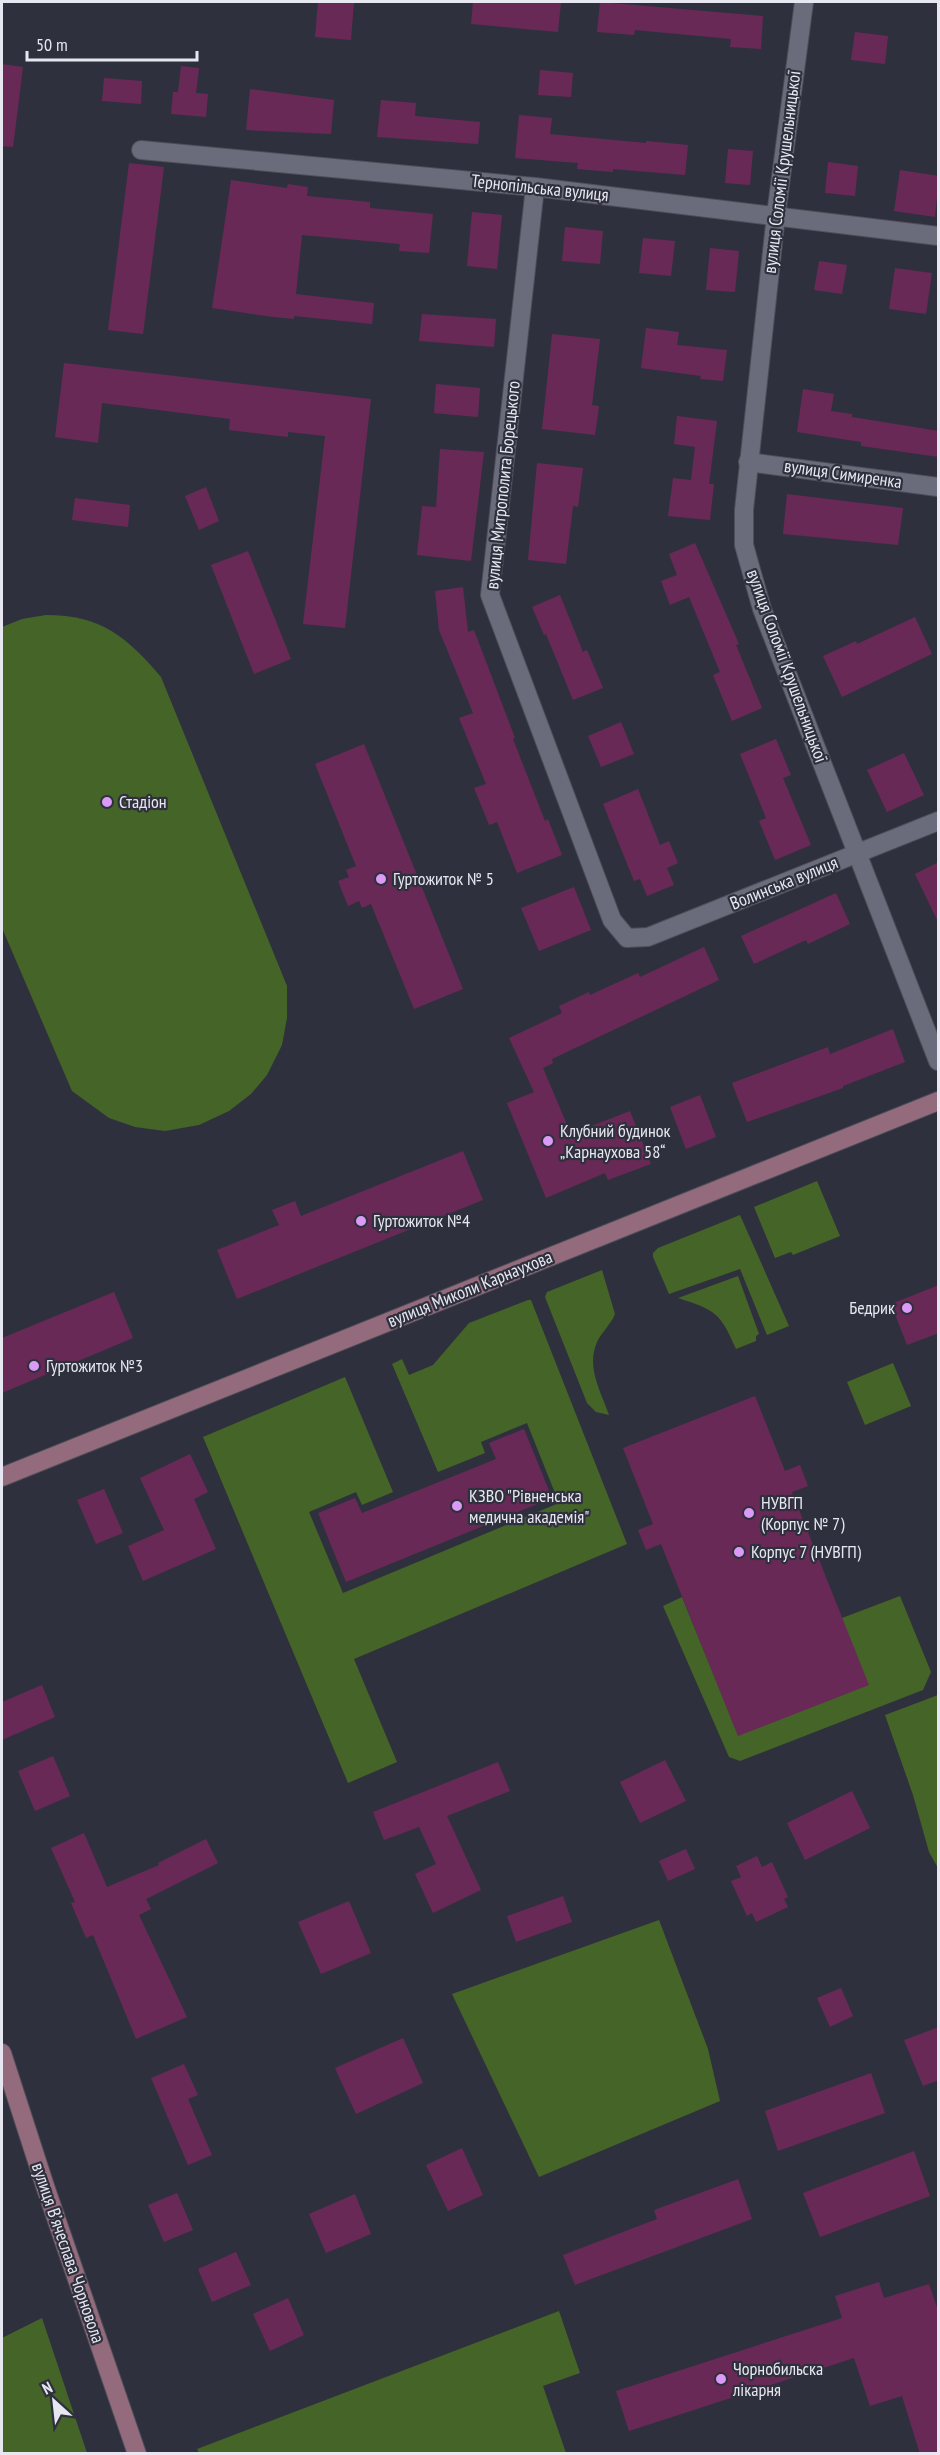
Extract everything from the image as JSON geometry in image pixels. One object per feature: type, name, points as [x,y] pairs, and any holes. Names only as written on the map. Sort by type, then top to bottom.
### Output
[{"type":"main road","name":"вулиця Миколи Карнаухова","points":[[2,1477],[159,1412],[939,1101]]},
{"type":"main road","name":"вулиця Вʼячеслава Чорновола","points":[[2,2053],[137,2454]]},
{"type":"street","name":"вулиця Соломії Крушельницької","points":[[804,2],[776,215],[748,462],[744,545],[766,620],[939,1061]]},
{"type":"street","name":"Тернопільська вулиця","points":[[141,150],[535,187],[939,236]]},
{"type":"street","name":"вулиця Митрополита Борецького","points":[[535,187],[490,595],[612,920],[627,938]]},
{"type":"street","name":"вулиця Симиренка","points":[[748,462],[939,487]]},
{"type":"street","name":"Волинська вулиця","points":[[627,938],[648,937],[939,821]]},
{"type":"green space","name":"Стадіон","points":[[46,615],[82,619],[111,631],[136,650],[161,677],[287,986],[287,1018],[282,1045],[267,1075],[251,1094],[229,1111],[199,1125],[165,1131],[135,1127],[109,1118],[72,1091],[2,928],[2,627],[22,619]]},
{"type":"green space","points":[[817,1181],[840,1236],[793,1255],[791,1252],[775,1258],[754,1207]]},
{"type":"green space","points":[[740,1215],[789,1326],[767,1335],[740,1269],[669,1294],[653,1257],[653,1253],[658,1248]]},
{"type":"green space","points":[[602,1270],[615,1314],[597,1342],[593,1361],[596,1379],[609,1415],[596,1412],[587,1403],[545,1297],[547,1292]]},
{"type":"green space","points":[[738,1276],[759,1334],[756,1336],[756,1341],[736,1349],[725,1327],[715,1314],[678,1298]]},
{"type":"green space","points":[[531,1300],[627,1544],[354,1659],[397,1762],[348,1783],[203,1437],[345,1377],[393,1492],[362,1505],[356,1492],[309,1512],[343,1593],[559,1503],[527,1423],[481,1442],[485,1453],[438,1472],[392,1364],[402,1359],[409,1375],[433,1365],[469,1323]]},
{"type":"green space","points":[[893,1363],[911,1406],[865,1425],[847,1382]]},
{"type":"green space","points":[[900,1596],[931,1672],[923,1690],[740,1761],[729,1757],[663,1606],[682,1597],[738,1735],[842,1618]]},
{"type":"green space","points":[[938,1695],[938,1868],[929,1852],[913,1795],[885,1715]]},
{"type":"green space","points":[[659,1920],[708,2049],[720,2101],[539,2177],[452,1994]]},
{"type":"green space","points":[[559,2311],[580,2373],[543,2386],[566,2453],[199,2453],[197,2449]]},
{"type":"green space","points":[[42,2318],[87,2453],[2,2453],[2,2338]]},
{"type":"building","points":[[318,2],[354,2],[351,40],[315,37]]},
{"type":"building","points":[[473,2],[561,2],[558,32],[471,24]]},
{"type":"building","points":[[600,2],[763,16],[761,49],[730,47],[731,39],[635,30],[634,35],[597,32]]},
{"type":"building","points":[[855,32],[888,36],[885,64],[851,60]]},
{"type":"building","points":[[2,64],[23,67],[13,147],[2,146]]},
{"type":"building","points":[[181,66],[199,68],[196,93],[208,94],[206,117],[171,114],[173,92],[178,92]]},
{"type":"building","points":[[540,70],[573,73],[571,97],[538,95]]},
{"type":"building","points":[[104,78],[142,81],[141,104],[102,101]]},
{"type":"building","points":[[250,89],[334,100],[331,134],[246,130]]},
{"type":"building","points":[[381,100],[416,103],[415,116],[480,122],[478,144],[377,137]]},
{"type":"building","points":[[519,115],[552,118],[550,134],[688,145],[685,175],[613,169],[613,172],[577,169],[578,163],[515,158]]},
{"type":"building","points":[[728,149],[753,151],[750,185],[725,183]]},
{"type":"building","points":[[828,162],[858,166],[855,196],[825,193]]},
{"type":"building","points":[[129,163],[164,167],[143,334],[108,330]]},
{"type":"building","points":[[900,170],[939,176],[935,217],[894,211]]},
{"type":"building","points":[[231,180],[287,188],[288,184],[308,187],[307,196],[370,202],[370,208],[433,214],[429,253],[399,251],[400,244],[302,235],[296,294],[374,303],[372,324],[294,316],[294,319],[273,317],[212,308]]},
{"type":"building","points":[[472,212],[502,215],[497,269],[467,266]]},
{"type":"building","points":[[565,227],[603,231],[600,264],[562,261]]},
{"type":"building","points":[[643,238],[675,241],[671,276],[639,273]]},
{"type":"building","points":[[710,248],[739,251],[735,292],[706,290]]},
{"type":"building","points":[[819,261],[847,265],[842,294],[814,290]]},
{"type":"building","points":[[895,268],[932,273],[926,314],[889,309]]},
{"type":"building","points":[[422,314],[496,319],[494,347],[419,341]]},
{"type":"building","points":[[646,328],[679,332],[677,345],[727,350],[723,381],[641,368]]},
{"type":"building","points":[[552,334],[600,339],[592,405],[599,406],[595,435],[542,429]]},
{"type":"building","points":[[64,363],[371,399],[345,628],[303,624],[325,436],[288,432],[288,437],[229,430],[230,419],[102,403],[98,443],[55,437]]},
{"type":"building","points":[[436,384],[480,388],[478,417],[434,413]]},
{"type":"building","points":[[803,389],[834,394],[831,411],[852,414],[852,417],[939,431],[939,457],[861,446],[861,442],[797,432]]},
{"type":"building","points":[[677,416],[717,421],[709,484],[714,484],[710,520],[668,516],[673,478],[691,480],[695,447],[674,444]]},
{"type":"building","points":[[440,449],[484,452],[471,561],[417,555],[422,506],[436,507]]},
{"type":"building","points":[[537,463],[583,468],[578,507],[573,506],[566,564],[528,560]]},
{"type":"building","points":[[206,487],[219,521],[199,530],[185,496]]},
{"type":"building","points":[[787,494],[903,508],[898,545],[783,534]]},
{"type":"building","points":[[75,498],[130,505],[128,527],[72,520]]},
{"type":"building","points":[[695,543],[739,644],[736,645],[762,708],[732,721],[713,675],[720,672],[689,597],[670,605],[661,581],[677,575],[669,554]]},
{"type":"building","points":[[248,551],[291,659],[254,674],[211,565]]},
{"type":"building","points":[[463,587],[468,632],[474,630],[545,821],[548,819],[562,855],[517,873],[497,822],[489,825],[474,788],[486,784],[459,718],[473,713],[439,630],[435,591]]},
{"type":"building","points":[[560,595],[583,652],[587,650],[603,688],[573,700],[546,634],[544,635],[532,607]]},
{"type":"building","points":[[915,617],[932,654],[842,697],[823,656],[856,641],[857,644]]},
{"type":"building","points":[[621,722],[634,754],[601,767],[588,736]]},
{"type":"building","points":[[776,739],[791,775],[783,778],[811,845],[775,860],[759,821],[766,818],[740,754]]},
{"type":"building","name":"Гуртожиток № 5","points":[[364,744],[463,989],[414,1009],[371,904],[362,908],[359,901],[348,906],[338,881],[349,877],[346,870],[356,866],[315,764]]},
{"type":"building","points":[[904,753],[924,795],[887,812],[867,770]]},
{"type":"building","points":[[638,789],[660,845],[669,841],[678,863],[667,868],[674,885],[647,896],[640,879],[634,881],[603,804]]},
{"type":"building","points":[[939,862],[939,924],[915,874]]},
{"type":"building","points":[[574,887],[591,930],[539,951],[521,908]]},
{"type":"building","points":[[836,893],[850,924],[808,944],[806,940],[754,964],[741,936]]},
{"type":"building","points":[[704,947],[719,980],[552,1059],[553,1063],[543,1068],[571,1134],[630,1111],[651,1164],[608,1180],[605,1173],[546,1198],[507,1103],[534,1092],[509,1038],[562,1013],[559,1006],[589,992],[590,995],[638,973],[640,977]]},
{"type":"building","points":[[893,1029],[905,1062],[843,1086],[843,1088],[747,1122],[732,1083],[828,1047],[830,1054]]},
{"type":"building","points":[[700,1095],[716,1137],[686,1149],[670,1107]]},
{"type":"building","name":"Гуртожиток №4","points":[[463,1151],[483,1200],[237,1299],[217,1250],[279,1225],[272,1210],[295,1201],[301,1216]]},
{"type":"building","points":[[939,1285],[939,1333],[907,1345],[891,1304]]},
{"type":"building","name":"Гуртожиток №3","points":[[114,1292],[133,1338],[2,1393],[2,1338]]},
{"type":"building","points":[[755,1396],[785,1471],[800,1465],[808,1486],[792,1492],[869,1685],[738,1736],[661,1544],[646,1550],[638,1530],[653,1524],[623,1448]]},
{"type":"building","name":"КЗВО \"Рівненська медична академія\"","points":[[524,1429],[552,1498],[346,1582],[318,1513],[355,1498],[362,1513],[496,1459],[489,1443]]},
{"type":"building","points":[[190,1454],[208,1492],[194,1499],[216,1549],[143,1581],[128,1546],[164,1530],[140,1478]]},
{"type":"building","points":[[104,1489],[123,1533],[96,1544],[77,1500]]},
{"type":"building","points":[[42,1685],[55,1717],[2,1740],[2,1702]]},
{"type":"building","points":[[53,1756],[70,1796],[35,1811],[18,1771]]},
{"type":"building","points":[[665,1760],[686,1801],[640,1823],[620,1782]]},
{"type":"building","points":[[498,1762],[510,1791],[447,1816],[481,1890],[433,1913],[415,1874],[436,1864],[419,1827],[384,1840],[373,1812]]},
{"type":"building","points":[[852,1791],[870,1828],[805,1860],[787,1823]]},
{"type":"building","points":[[84,1833],[107,1887],[159,1865],[158,1863],[206,1839],[218,1863],[146,1899],[151,1909],[139,1915],[187,2017],[136,2039],[93,1935],[86,1938],[71,1903],[75,1902],[51,1848]]},
{"type":"building","points":[[686,1849],[695,1869],[668,1881],[659,1861]]},
{"type":"building","points":[[757,1856],[762,1867],[772,1862],[788,1897],[784,1899],[788,1907],[756,1922],[752,1913],[747,1916],[731,1881],[741,1877],[736,1866]]},
{"type":"building","points":[[563,1896],[572,1922],[516,1942],[507,1916]]},
{"type":"building","points":[[349,1901],[371,1953],[321,1974],[298,1922]]},
{"type":"building","points":[[841,1988],[853,2016],[830,2027],[817,1998]]},
{"type":"building","points":[[939,2027],[939,2080],[923,2086],[904,2040]]},
{"type":"building","points":[[403,2038],[423,2083],[356,2114],[335,2068]]},
{"type":"building","points":[[184,2064],[198,2095],[188,2099],[212,2155],[188,2165],[151,2078]]},
{"type":"building","points":[[871,2073],[885,2113],[778,2151],[765,2111]]},
{"type":"building","points":[[462,2148],[483,2195],[448,2211],[426,2165]]},
{"type":"building","points":[[914,2151],[930,2196],[820,2237],[803,2193]]},
{"type":"building","points":[[738,2179],[752,2219],[575,2285],[563,2255],[657,2219],[654,2210]]},
{"type":"building","points":[[177,2193],[193,2230],[164,2242],[148,2205]]},
{"type":"building","points":[[355,2194],[371,2234],[326,2253],[309,2214]]},
{"type":"building","points":[[236,2252],[251,2285],[212,2302],[198,2269]]},
{"type":"building","name":"Чорнобильска лікарня","points":[[879,2282],[884,2298],[929,2284],[939,2313],[939,2454],[920,2454],[902,2396],[870,2406],[854,2358],[629,2431],[616,2391],[842,2318],[835,2296]]},
{"type":"building","points":[[288,2298],[304,2335],[270,2351],[253,2314]]},
{"type":"place","name":"Стадіон","points":[[107,802]]},
{"type":"place","name":"Гуртожиток № 5","points":[[381,879]]},
{"type":"place","name":"Клубний будинок „Карнаухова 58“","points":[[548,1141]]},
{"type":"place","name":"Гуртожиток №4","points":[[361,1221]]},
{"type":"place","name":"Бедрик","points":[[907,1308]]},
{"type":"place","name":"Гуртожиток №3","points":[[34,1366]]},
{"type":"place","name":"КЗВО \"Рівненська медична академія\"","points":[[457,1506]]},
{"type":"place","name":"НУВГП (Корпус № 7)","points":[[749,1513]]},
{"type":"place","name":"Корпус 7 (НУВГП)","points":[[739,1552]]},
{"type":"place","name":"Чорнобильска лікарня","points":[[721,2379]]}]
